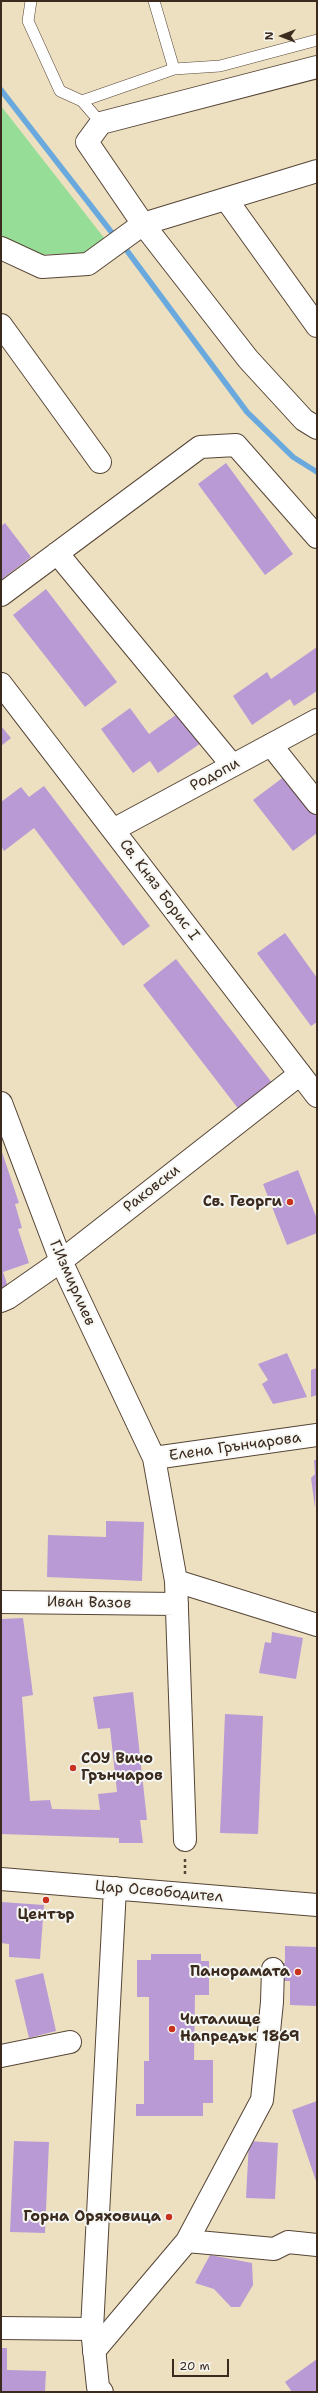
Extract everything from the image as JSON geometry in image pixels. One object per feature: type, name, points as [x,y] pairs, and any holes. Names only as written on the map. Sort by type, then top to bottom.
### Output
[{"type":"street","points":[[317,67],[101,123],[87,142],[143,224],[248,359],[304,420],[317,428]]},
{"type":"street","points":[[1,248],[42,267],[88,264],[143,224],[317,172]]},
{"type":"street","points":[[226,199],[317,326]]},
{"type":"street","points":[[1,325],[100,462]]},
{"type":"street","points":[[1,595],[200,447],[236,445],[317,537]]},
{"type":"street","points":[[57,553],[232,765]]},
{"type":"street","name":"Св. Княз Борис I","points":[[1,684],[317,1096]]},
{"type":"street","name":"Родопи","points":[[113,830],[317,720]]},
{"type":"street","points":[[271,745],[317,803]]},
{"type":"street","name":"Раковски","points":[[1,1301],[8,1298],[61,1261],[300,1074]]},
{"type":"street","name":"Г.Измирлиев","points":[[1,1103],[61,1261],[154,1458],[176,1581],[185,1840]]},
{"type":"street","name":"Елена Грънчарова","points":[[154,1458],[317,1435]]},
{"type":"street","points":[[176,1581],[317,1625]]},
{"type":"street","name":"Иван Вазов","points":[[1,1602],[177,1604]]},
{"type":"street","name":"Цар Освободител","points":[[1,1879],[317,1905]]},
{"type":"street","points":[[102,2392],[98,2387],[92,2329],[115,1888]]},
{"type":"street","points":[[94,2351],[187,2241],[262,2100],[272,2002],[273,1969]]},
{"type":"street","points":[[1,2056],[70,2042]]},
{"type":"street","points":[[187,2241],[274,2249],[288,2242],[317,2245]]},
{"type":"street","points":[[1,2328],[92,2329]]},
{"type":"lane","points":[[31,1],[28,22],[60,91],[82,101],[101,123]]},
{"type":"lane","points":[[154,1],[174,69]]},
{"type":"lane","points":[[82,101],[174,69],[220,66],[317,40]]},
{"type":"path","points":[[184,1895],[185,1840]]},
{"type":"green space","points":[[1,106],[105,239],[84,253],[30,255],[1,235]]},
{"type":"building","points":[[226,463],[293,554],[265,575],[198,484]]},
{"type":"building","points":[[5,523],[31,557],[1,580],[1,526]]},
{"type":"building","points":[[46,589],[117,682],[85,707],[13,615]]},
{"type":"building","points":[[317,647],[317,691],[294,706],[290,699],[252,725],[233,696],[267,672],[271,679]]},
{"type":"building","points":[[130,708],[149,734],[180,712],[201,743],[158,773],[150,761],[133,773],[101,729]]},
{"type":"building","points":[[1,726],[11,738],[1,746]]},
{"type":"building","points":[[285,776],[317,817],[317,833],[293,851],[253,800]]},
{"type":"building","points":[[44,786],[150,926],[123,946],[34,828],[4,851],[1,846],[1,802],[21,787],[29,797]]},
{"type":"building","points":[[285,933],[317,978],[317,1022],[311,1026],[257,953]]},
{"type":"building","points":[[176,959],[273,1084],[240,1111],[143,985]]},
{"type":"building","points":[[2,1152],[19,1203],[15,1204],[22,1228],[18,1229],[29,1263],[3,1272],[8,1287],[1,1289]]},
{"type":"building","name":"Св. Георги","points":[[298,1170],[317,1219],[317,1233],[287,1245],[263,1184]]},
{"type":"building","points":[[287,1353],[307,1397],[273,1404],[262,1384],[268,1380],[258,1364]]},
{"type":"building","points":[[317,1368],[317,1395],[311,1397],[311,1370]]},
{"type":"building","points":[[314,1460],[317,1460],[315,1508],[311,1478],[315,1474]]},
{"type":"building","points":[[106,1521],[144,1522],[142,1581],[47,1577],[48,1535],[106,1537]]},
{"type":"building","points":[[23,1618],[33,1695],[22,1697],[30,1801],[50,1800],[52,1809],[100,1810],[98,1794],[117,1792],[110,1728],[98,1729],[93,1697],[133,1692],[147,1820],[140,1820],[143,1843],[119,1843],[119,1838],[1,1834],[1,1619]]},
{"type":"building","points":[[272,1632],[303,1638],[296,1679],[259,1673],[265,1642],[271,1643]]},
{"type":"building","points":[[225,1714],[263,1716],[258,1834],[220,1833]]},
{"type":"building","points":[[1,1902],[44,1905],[40,1959],[9,1957],[9,1944],[1,1943]]},
{"type":"building","name":"Панорамата","points":[[285,1946],[317,1947],[317,2006],[290,2005],[290,1981],[279,1981],[280,1963],[285,1963]]},
{"type":"building","name":"Читалище Напредък 1869","points":[[151,1954],[201,1954],[201,1961],[209,1961],[209,1995],[195,1995],[194,2060],[213,2060],[213,2103],[203,2103],[203,2116],[136,2116],[136,2104],[144,2104],[144,2061],[149,2061],[149,1997],[137,1997],[137,1960],[151,1960]]},
{"type":"building","points":[[43,1973],[56,2031],[29,2038],[15,1980]]},
{"type":"building","points":[[317,2101],[317,2184],[292,2110]]},
{"type":"building","points":[[14,2141],[49,2142],[45,2233],[10,2232]]},
{"type":"building","points":[[249,2141],[278,2143],[275,2199],[246,2198]]},
{"type":"building","points":[[210,2255],[252,2263],[253,2285],[240,2307],[231,2307],[214,2289],[195,2283]]},
{"type":"building","points":[[1,2348],[7,2348],[7,2370],[46,2371],[45,2392],[1,2392]]},
{"type":"building","points":[[317,2359],[317,2392],[292,2392],[285,2382]]},
{"type":"waterway","points":[[1,90],[116,238]]},
{"type":"waterway","points":[[122,244],[247,412],[293,457],[317,472]]},
{"type":"place","name":"Св. Георги","points":[[290,1202]]},
{"type":"place","name":"СОУ Вичо Грънчаров","points":[[73,1768]]},
{"type":"place","name":"Център","points":[[46,1900]]},
{"type":"place","name":"Панорамата","points":[[298,1972]]},
{"type":"place","name":"Читалище Напредък 1869","points":[[172,2029]]},
{"type":"place","name":"Горна Оряховица","points":[[169,2217]]}]
